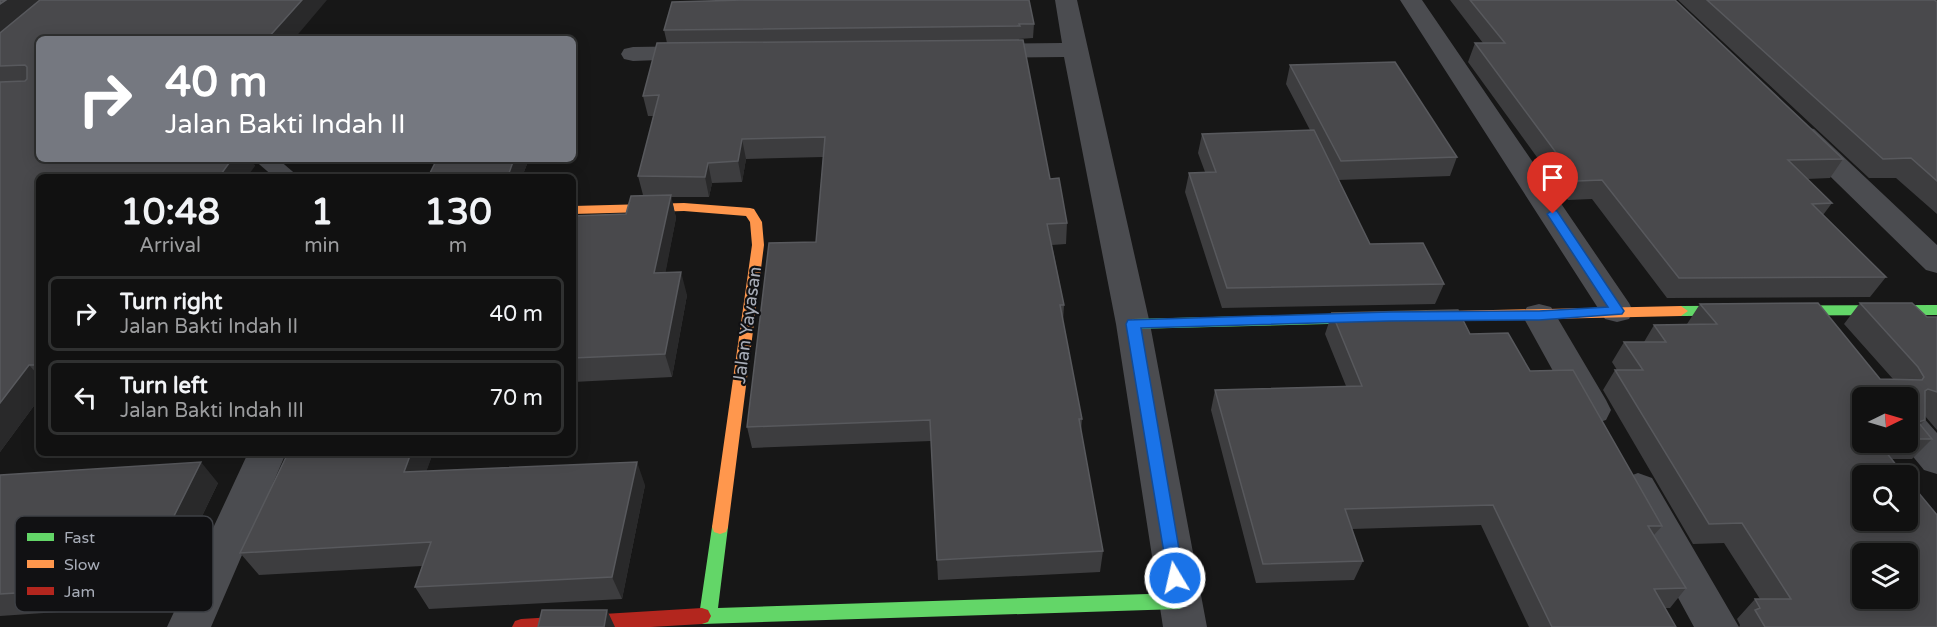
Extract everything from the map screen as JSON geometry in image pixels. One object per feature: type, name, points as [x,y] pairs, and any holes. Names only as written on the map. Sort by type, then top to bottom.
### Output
[{"type":"street","points":[[521,627],[708,616],[1182,614],[1133,324],[1066,0]]},
{"type":"street","points":[[1411,0],[1617,311]]},
{"type":"street","points":[[955,51],[1075,50]]},
{"type":"street","points":[[633,54],[729,53]]},
{"type":"street","points":[[1784,116],[1937,263]]},
{"type":"street","name":"Jalan Yayasan","points":[[576,210],[639,207],[727,208],[750,212],[756,222],[758,245],[708,616]]},
{"type":"street","points":[[1133,324],[1539,315],[1617,311],[1937,310]]},
{"type":"street","points":[[1812,312],[1834,338]]},
{"type":"street","points":[[1539,315],[1717,627]]},
{"type":"street","points":[[1918,437],[1937,459]]},
{"type":"street","points":[[213,573],[266,456]]},
{"type":"street","points":[[189,627],[196,612]]},
{"type":"lane","points":[[268,162],[284,174]]},
{"type":"building","points":[[40,0],[302,0],[270,36],[36,36],[36,162],[230,162],[221,174],[36,174],[36,365],[29,365],[0,403],[0,82],[25,81],[27,67],[25,65],[0,66],[0,33]]},
{"type":"building","points":[[1029,0],[1034,24],[664,30],[672,2]]},
{"type":"building","points":[[1470,0],[1675,0],[1843,159],[1788,160],[1832,203],[1812,204],[1886,277],[1679,278],[1602,180],[1577,181],[1475,43],[1505,43]]},
{"type":"building","points":[[1707,0],[1934,0],[1937,2],[1937,181],[1911,158],[1883,159]]},
{"type":"building","points":[[1023,40],[1050,179],[1059,178],[1067,223],[1047,224],[1064,305],[1060,305],[1082,419],[1079,419],[1103,551],[937,560],[930,420],[747,427],[769,243],[816,242],[825,137],[742,139],[738,161],[708,163],[705,177],[638,176],[659,95],[643,96],[657,43]]},
{"type":"building","points":[[1395,62],[1457,157],[1341,161],[1290,65]]},
{"type":"building","points":[[1314,130],[1370,244],[1423,243],[1444,284],[1227,288],[1189,173],[1216,172],[1202,134]]},
{"type":"building","points":[[436,162],[513,162],[509,173],[430,174]]},
{"type":"building","points":[[671,195],[654,273],[681,272],[665,354],[576,358],[576,216],[626,214],[631,196]]},
{"type":"building","points":[[1818,303],[1880,379],[1922,380],[1924,377],[1918,367],[1860,303],[1912,303],[1927,317],[1937,317],[1937,392],[1928,389],[1925,391],[1925,420],[1918,422],[1918,387],[1852,387],[1852,453],[1887,453],[1896,465],[1852,465],[1852,531],[1918,531],[1918,492],[1937,515],[1937,627],[1765,627],[1755,610],[1760,608],[1755,599],[1791,599],[1742,523],[1709,524],[1615,370],[1643,370],[1624,342],[1666,342],[1654,325],[1717,324],[1700,304]]},
{"type":"building","points":[[1458,310],[1470,334],[1508,333],[1530,371],[1573,370],[1662,526],[1648,526],[1686,588],[1654,589],[1676,627],[1552,627],[1493,505],[1345,509],[1363,561],[1263,564],[1215,390],[1362,386],[1332,313]]},
{"type":"building","points":[[1918,422],[1932,439],[1918,439]]},
{"type":"building","points":[[287,456],[410,456],[404,472],[637,462],[612,577],[415,587],[431,542],[240,553]]},
{"type":"building","points":[[201,462],[174,516],[15,516],[15,593],[0,594],[0,475]]},
{"type":"building","points":[[542,610],[607,610],[604,627],[538,627]]},
{"type":"traffic: fast","points":[[1681,311],[1937,310]]},
{"type":"traffic: fast","points":[[1133,324],[1404,317]]},
{"type":"traffic: fast","points":[[708,616],[720,527]]},
{"type":"traffic: fast","points":[[702,616],[1179,601]]},
{"type":"traffic: slow","points":[[576,210],[684,207],[750,212],[756,222],[758,245],[720,527]]},
{"type":"traffic: slow","points":[[1404,317],[1681,311]]},
{"type":"traffic: jam","points":[[521,627],[702,616]]},
{"type":"route","points":[[1175,578],[1133,324],[1539,315],[1617,311],[1553,214]]}]
